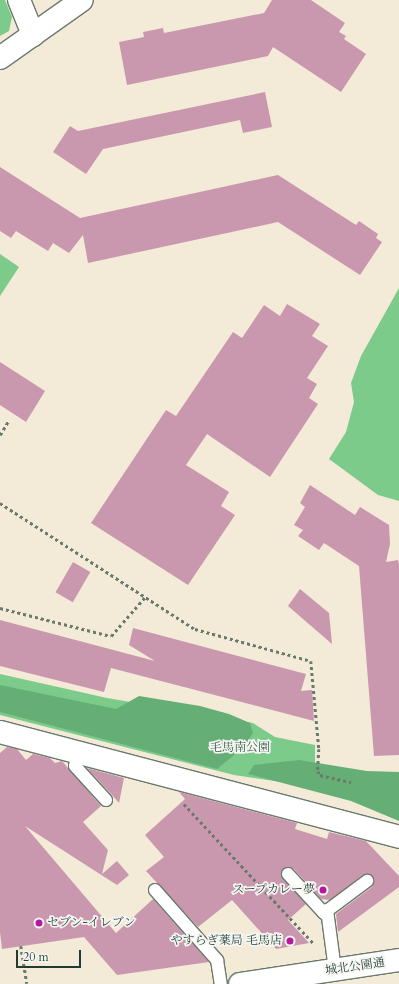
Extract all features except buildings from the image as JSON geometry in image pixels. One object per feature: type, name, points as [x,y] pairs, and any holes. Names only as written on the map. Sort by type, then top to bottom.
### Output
[{"type":"street","points":[[19,0],[33,35]]},
{"type":"street","points":[[0,58],[82,0]]},
{"type":"street","points":[[0,732],[78,754],[399,837]]},
{"type":"street","name":"城北公園通","points":[[240,984],[399,960]]},
{"type":"lane","points":[[78,754],[75,766],[106,800]]},
{"type":"lane","points":[[288,874],[324,912],[367,881]]},
{"type":"lane","points":[[155,890],[217,960],[221,984]]},
{"type":"lane","points":[[327,910],[335,970]]},
{"type":"path","points":[[0,435],[9,420]]},
{"type":"path","points":[[0,503],[195,629],[311,661],[319,749],[318,771],[320,775],[351,782]]},
{"type":"path","points":[[0,608],[111,636],[146,596]]},
{"type":"path","points":[[182,802],[316,946]]},
{"type":"path","points":[[21,946],[27,984]]},
{"type":"green space","points":[[0,0],[5,0],[12,17],[9,31],[0,36]]},
{"type":"green space","points":[[0,254],[19,267],[0,296]]},
{"type":"green space","points":[[399,288],[399,501],[378,495],[329,459],[346,432],[354,402],[351,383],[361,356]]},
{"type":"green space","name":"毛馬南公園","points":[[0,674],[107,698],[253,723],[275,737],[315,745],[315,787],[234,775],[0,715]]},
{"type":"green space","name":"毛馬南公園","points":[[0,685],[116,709],[139,696],[200,706],[229,714],[250,723],[253,733],[244,747],[217,769],[0,712]]},
{"type":"green space","points":[[299,760],[367,771],[399,772],[399,821],[351,801],[248,774],[254,765]]},
{"type":"place","name":"スープカレー夢","points":[[323,890]]},
{"type":"place","name":"セブン-イレブン","points":[[39,923]]},
{"type":"place","name":"やすらぎ薬局 毛馬店","points":[[290,941]]}]
